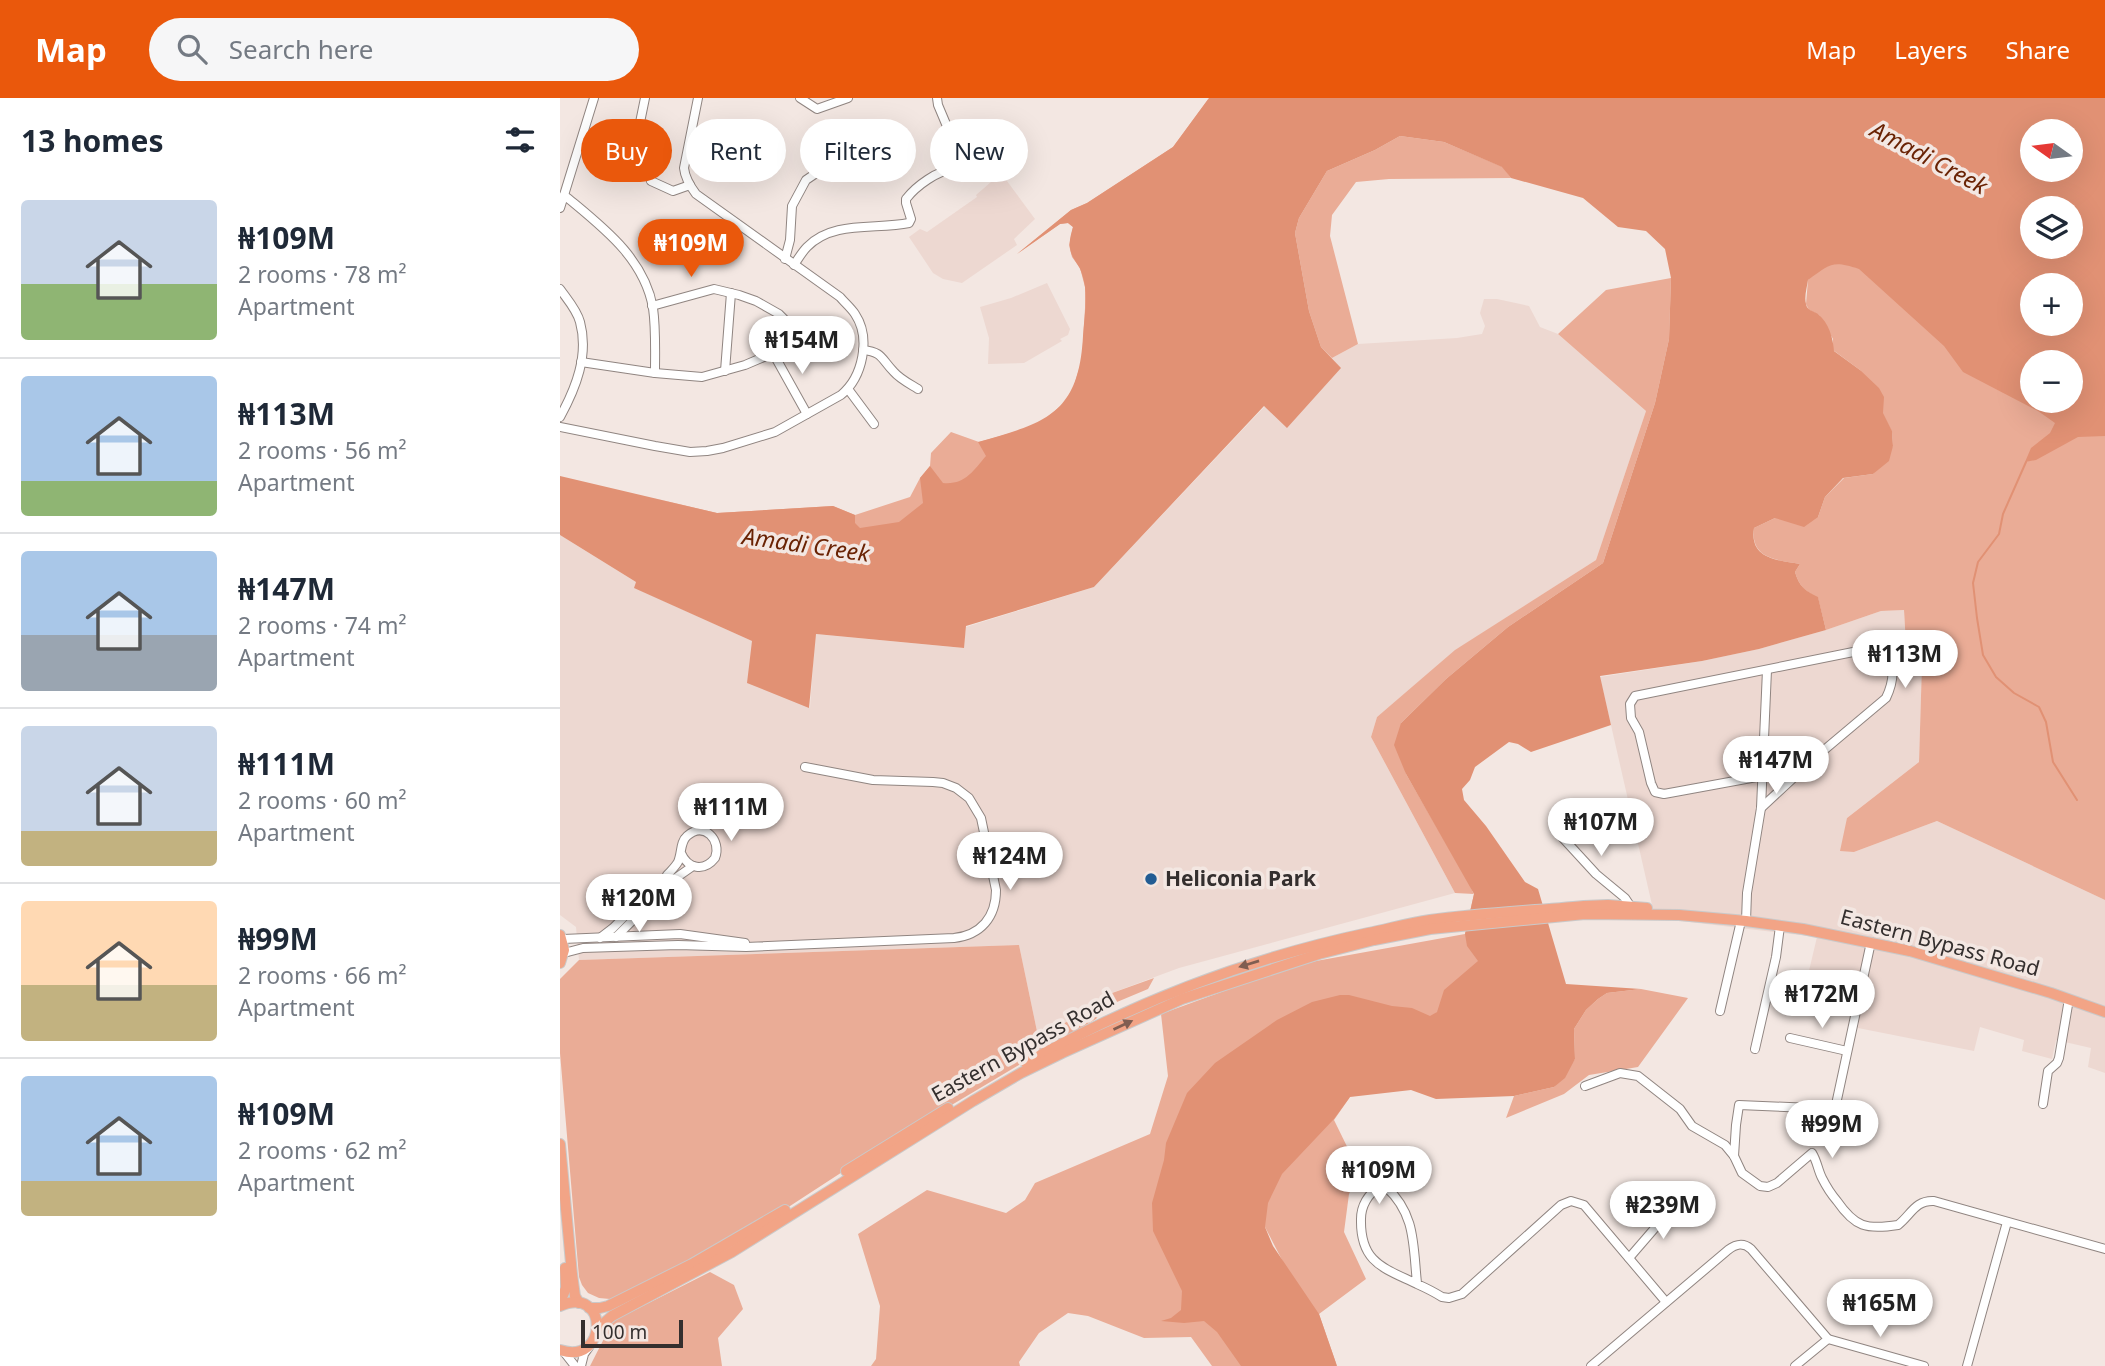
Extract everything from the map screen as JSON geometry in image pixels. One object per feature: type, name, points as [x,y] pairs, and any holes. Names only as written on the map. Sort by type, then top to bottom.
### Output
[{"type":"main road","name":"Eastern Bypass Road","points":[[560,1304],[600,1308],[608,1306],[692,1264],[1066,1040],[1178,989],[1315,944],[1430,925],[1631,907],[1679,915]]},
{"type":"main road","name":"Eastern Bypass Road","points":[[1584,910],[1743,921],[1871,942],[1988,973],[2105,1012]]},
{"type":"main road","name":"Eastern Bypass Road","points":[[598,1328],[612,1316],[732,1252],[1021,1073],[1062,1053],[1163,1006],[1194,995],[1319,954],[1430,925]]},
{"type":"main road","points":[[561,937],[562,958]]},
{"type":"main road","points":[[560,1144],[575,1296],[595,1315],[598,1328],[596,1338],[589,1347],[575,1353],[562,1351]]},
{"type":"main road","points":[[560,1223],[566,1288],[560,1304]]},
{"type":"street","points":[[560,208],[594,98]]},
{"type":"street","points":[[641,119],[645,98]]},
{"type":"street","points":[[560,427],[690,452],[723,448],[775,432],[807,414],[848,389],[859,369],[863,350],[862,330],[854,312],[840,297],[696,194],[690,185],[684,174],[684,158],[698,98]]},
{"type":"street","points":[[800,98],[817,109],[848,98]]},
{"type":"street","points":[[937,98],[944,119]]},
{"type":"street","points":[[794,265],[807,247],[826,234],[909,223],[911,219],[905,203],[906,198],[930,179]]},
{"type":"street","points":[[654,182],[673,191],[690,185]]},
{"type":"street","points":[[785,259],[790,240],[792,206],[805,182]]},
{"type":"street","points":[[564,195],[628,252],[644,281],[652,306],[655,373]]},
{"type":"street","points":[[560,289],[580,321],[583,351],[572,392],[560,416]]},
{"type":"street","points":[[581,362],[702,377],[773,353],[788,325],[779,314],[756,301],[731,293],[709,290],[652,306]]},
{"type":"street","points":[[724,371],[731,293]]},
{"type":"street","points":[[863,350],[875,351],[894,373],[918,389]]},
{"type":"street","points":[[773,353],[807,414]]},
{"type":"street","points":[[848,389],[874,424]]},
{"type":"street","points":[[1761,807],[1886,698],[1893,675],[1886,651],[1878,647],[1635,696],[1630,704],[1631,718],[1639,732],[1655,792],[1664,794],[1762,776]]},
{"type":"street","points":[[1720,1011],[1743,921],[1761,807],[1767,670]]},
{"type":"street","points":[[561,937],[601,942],[746,947],[965,937],[983,926],[994,909],[996,890],[981,818],[964,793],[943,783],[873,780],[805,767]]},
{"type":"street","points":[[1559,811],[1562,837],[1631,907]]},
{"type":"street","points":[[702,831],[712,836],[717,846],[715,859],[705,866],[693,866],[670,878],[683,841],[691,833],[702,831]]},
{"type":"street","points":[[681,853],[693,866]]},
{"type":"street","points":[[601,942],[613,928],[652,895],[616,937]]},
{"type":"street","points":[[1755,1049],[1776,957],[1780,926]]},
{"type":"street","points":[[562,958],[616,937],[680,934],[758,945]]},
{"type":"street","points":[[1734,1156],[1739,1105],[1835,1109],[1871,942]]},
{"type":"street","points":[[2043,1104],[2048,1071],[2059,1058],[2069,999]]},
{"type":"street","points":[[1790,1038],[1847,1051]]},
{"type":"street","points":[[1585,1086],[1620,1073],[1638,1076],[1680,1109],[1692,1126],[1725,1145],[1742,1172],[1760,1186],[1777,1184],[1812,1153],[1824,1182],[1857,1224],[1898,1226],[1916,1205],[1925,1200],[2105,1249]]},
{"type":"street","points":[[1417,1283],[1411,1228],[1402,1204],[1385,1186],[1379,1187],[1363,1205],[1361,1231],[1365,1248],[1372,1260],[1381,1267],[1442,1297],[1450,1298],[1462,1294],[1562,1205],[1571,1201],[1584,1205],[1666,1302]]},
{"type":"street","points":[[1629,1258],[1673,1205]]},
{"type":"street","points":[[1967,1366],[2007,1222]]},
{"type":"street","points":[[1591,1366],[1735,1245],[1746,1245],[1828,1339],[1924,1366]]},
{"type":"street","points":[[1795,1366],[1828,1339]]},
{"type":"street","points":[[581,1366],[589,1347]]},
{"type":"street","points":[[562,1351],[575,1366]]},
{"type":"shaded area","points":[[1209,98],[1082,389],[942,518],[832,542],[652,498],[717,513],[833,506],[855,515],[910,497],[930,466],[931,453],[951,432],[979,442],[1025,429],[1045,419],[1064,403],[1073,389],[1082,359],[1085,287],[1069,245],[1073,227],[1068,223],[1060,224],[1017,254],[1071,210],[1087,203],[1173,147]]},
{"type":"shaded area","points":[[1400,136],[1444,142],[1503,167],[1511,178],[1389,179],[1356,182],[1332,215],[1330,236],[1358,344],[1332,358],[1321,347],[1309,311],[1295,233],[1299,218],[1327,171]]},
{"type":"shaded area","points":[[991,182],[1008,182],[1035,219],[1014,239],[1017,245],[962,283],[943,279],[933,273],[909,237],[920,229],[927,232],[977,197]]},
{"type":"shaded area","points":[[1850,256],[2020,391],[2020,413],[2083,413],[2083,403],[2105,406],[2105,900],[1937,821],[1854,852],[1840,851],[1847,818],[1919,762],[1922,663],[1906,645],[1904,610],[1881,611],[1826,630],[1818,598],[1798,581],[1795,572],[1800,564],[1774,559],[1756,546],[1754,528],[1775,518],[1818,517],[1825,497],[1844,478],[1873,474],[1893,446],[1892,432],[1860,370],[1833,350],[1833,339],[1819,315],[1809,310],[1806,304],[1808,280],[1819,264]]},
{"type":"shaded area","points":[[1671,278],[1669,339],[1655,403],[1603,563],[1508,627],[1446,679],[1401,723],[1406,774],[1474,894],[1455,893],[1371,737],[1377,717],[1455,650],[1596,560],[1646,411],[1558,334],[1606,290]]},
{"type":"shaded area","points":[[1047,283],[1070,329],[1068,335],[1024,363],[988,364],[989,338],[980,307]]},
{"type":"shaded area","points":[[1484,299],[1529,306],[1540,327],[1558,334],[1646,411],[1596,560],[1456,650],[1377,717],[1371,737],[1455,893],[1179,968],[1101,997],[1097,1007],[1038,1036],[1019,945],[579,960],[576,927],[560,915],[560,535],[636,582],[635,588],[752,641],[810,708],[815,634],[963,648],[966,627],[1094,587],[1265,406],[1287,427],[1340,368],[1332,358],[1358,344],[1482,334],[1485,326],[1480,313]]},
{"type":"shaded area","points":[[1904,610],[1906,645],[1922,663],[1919,762],[1847,818],[1854,852],[1937,821],[2105,900],[2105,1073],[2088,1067],[2091,1048],[2056,1040],[2052,1059],[2022,1051],[2024,1040],[1980,1027],[1974,1051],[1858,1028],[1861,1006],[1803,996],[1817,937],[1655,918],[1600,677],[1759,649],[1881,611]]},
{"type":"shaded area","points":[[1474,895],[1491,938],[1494,959],[1429,1020],[1344,1014],[1213,1319],[1243,1366],[1212,1366],[1191,1337],[1144,1338],[1088,1316],[1068,1313],[1039,1333],[1019,1362],[1020,1366],[871,1366],[876,1359],[880,1306],[858,1234],[927,1190],[1006,1213],[1025,1200],[1035,1183],[1150,1134],[1168,1076],[1161,1014],[1265,976],[1316,961],[1465,934]]},
{"type":"shaded area","points":[[1019,945],[1038,1036],[1097,1007],[1101,997],[1154,978],[1148,989],[1105,1007],[1096,1019],[876,1150],[767,1221],[636,1291],[610,1299],[588,1293],[579,1277],[560,1053],[560,979],[579,960]]},
{"type":"shaded area","points":[[1641,989],[1688,998],[1638,1067],[1589,1075],[1564,1094],[1506,1118],[1514,1096],[1554,1087],[1575,1059],[1574,1029],[1586,1010],[1607,993]]},
{"type":"shaded area","points":[[1350,1097],[1334,1120],[1359,1171],[1349,1194],[1344,1232],[1366,1279],[1319,1314],[1337,1366],[1265,1227],[1264,1138]]},
{"type":"shaded area","points":[[710,1272],[734,1285],[743,1309],[718,1338],[722,1366],[590,1366],[613,1321]]},
{"type":"water","name":"Amadi Creek","points":[[1209,98],[2105,98],[2105,436],[2078,437],[2036,460],[2025,462],[2031,448],[2050,433],[2055,423],[2041,413],[2083,413],[2083,350],[2020,350],[2020,402],[1963,372],[1944,346],[1859,269],[1837,264],[1827,267],[1808,280],[1805,298],[1807,306],[1828,326],[1834,351],[1860,370],[1879,388],[1884,397],[1883,413],[1892,431],[1893,446],[1889,461],[1873,474],[1843,478],[1825,497],[1818,517],[1804,527],[1775,518],[1754,528],[1756,546],[1761,552],[1774,559],[1800,564],[1795,572],[1798,581],[1809,593],[1818,597],[1826,630],[1759,649],[1702,661],[1600,676],[1611,725],[1531,752],[1509,742],[1475,767],[1470,780],[1462,789],[1464,800],[1486,826],[1525,882],[1538,889],[1566,984],[1641,989],[1607,993],[1586,1010],[1574,1029],[1575,1059],[1565,1078],[1554,1087],[1514,1096],[1436,1099],[1411,1090],[1350,1097],[1334,1119],[1282,1174],[1268,1203],[1265,1227],[1273,1246],[1319,1314],[1337,1366],[1241,1366],[1217,1332],[1204,1321],[1161,1321],[1171,1318],[1181,1310],[1182,1291],[1153,1231],[1152,1203],[1166,1143],[1187,1093],[1215,1063],[1277,1020],[1312,1002],[1340,995],[1412,1008],[1430,1016],[1437,1012],[1444,990],[1478,961],[1467,946],[1465,934],[1474,894],[1406,774],[1394,745],[1401,723],[1446,679],[1508,627],[1603,563],[1655,403],[1669,339],[1671,278],[1665,249],[1646,231],[1618,227],[1583,198],[1511,178],[1502,167],[1444,142],[1400,136],[1327,171],[1299,218],[1295,233],[1309,311],[1321,347],[1341,368],[1287,428],[1264,406],[1094,587],[966,626],[964,648],[816,634],[809,708],[747,683],[752,641],[634,588],[636,582],[560,535],[560,476],[717,513],[833,506],[855,515],[855,523],[860,528],[899,522],[923,503],[920,478],[930,466],[943,483],[957,482],[972,472],[986,456],[978,442],[1040,421],[1066,399],[1080,362],[1086,299],[1082,274],[1070,248],[1073,227],[1068,223],[1060,224],[1017,254],[1071,210],[1087,203],[1173,147]]},
{"type":"waterway","points":[[2026,462],[2003,514],[1999,534],[1978,562],[1973,583],[1977,618],[1983,655],[1996,677],[2014,693],[2039,707],[2046,722],[2053,762],[2077,800]]},
{"type":"tunnel","points":[[649,892],[667,875]]},
{"type":"tunnel","points":[[655,898],[673,880]]},
{"type":"place","name":"Heliconia Park","points":[[1151,879]]}]
